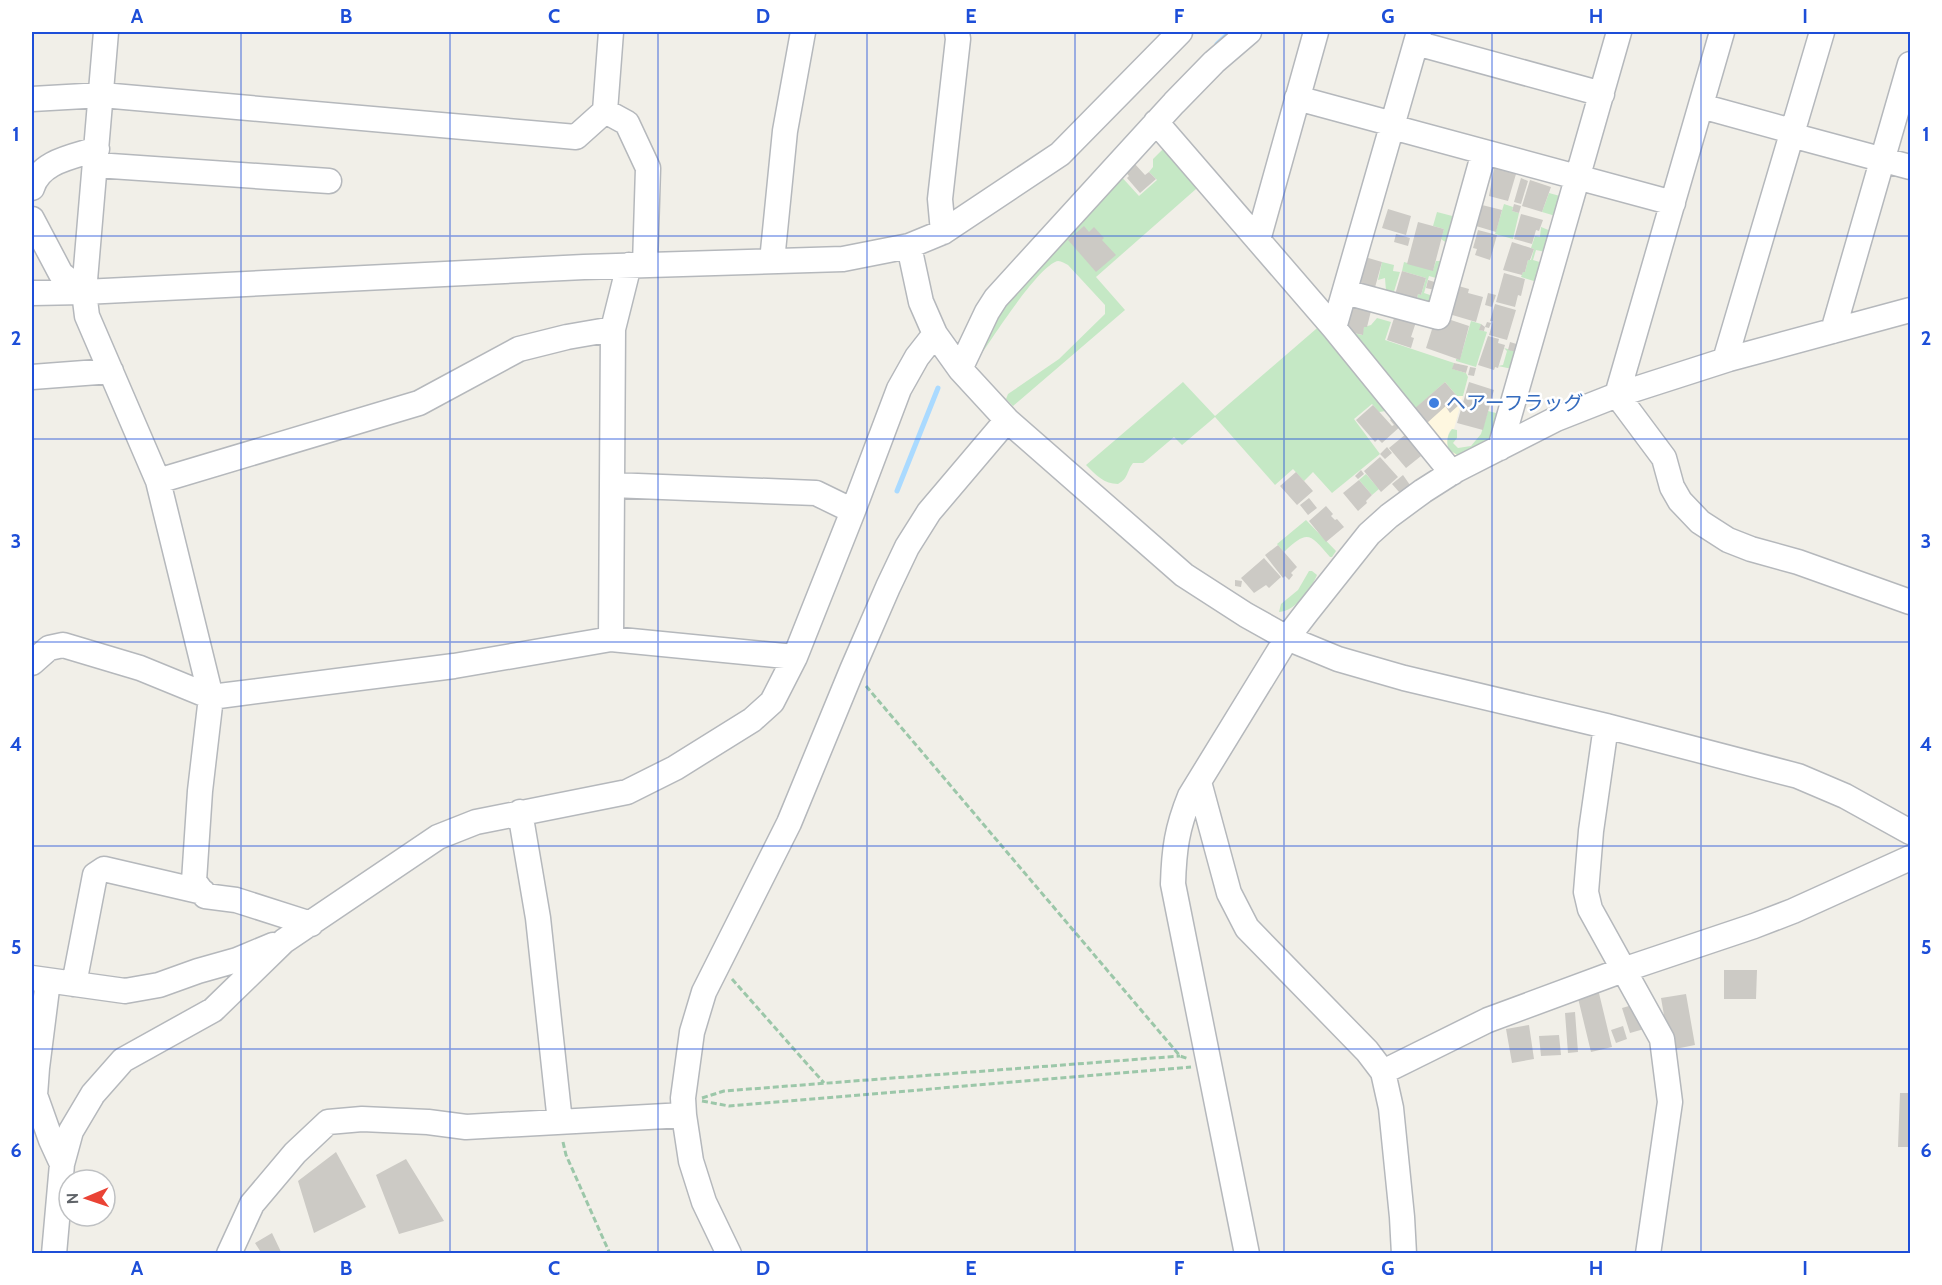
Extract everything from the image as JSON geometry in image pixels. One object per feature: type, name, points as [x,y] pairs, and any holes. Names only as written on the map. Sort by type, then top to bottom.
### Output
[{"type":"street","points":[[106,32],[84,292],[87,316],[158,481],[211,697],[200,791],[194,880],[205,896],[236,900],[311,924]]},
{"type":"street","points":[[32,99],[102,96],[576,137],[605,111],[611,32]]},
{"type":"street","points":[[772,261],[785,131],[803,32]]},
{"type":"street","points":[[943,232],[940,199],[957,32]]},
{"type":"street","points":[[32,293],[637,265],[843,259],[909,246],[943,232],[1060,154],[1180,32]]},
{"type":"street","points":[[1158,55],[1173,52],[1201,32]]},
{"type":"street","points":[[960,369],[996,298],[1156,122],[1214,62],[1249,32]]},
{"type":"street","points":[[1258,240],[1316,32]]},
{"type":"street","points":[[1500,448],[1619,32]]},
{"type":"street","points":[[1617,395],[1722,32]]},
{"type":"street","points":[[1725,360],[1822,32]]},
{"type":"street","points":[[1335,328],[1418,38],[1602,94]]},
{"type":"street","points":[[1833,331],[1911,64]]},
{"type":"street","points":[[1297,98],[1673,203]]},
{"type":"street","points":[[1701,106],[1911,167]]},
{"type":"street","points":[[605,111],[627,123],[648,168],[637,265],[613,329],[611,639]]},
{"type":"street","points":[[1156,122],[1335,328],[1452,473]]},
{"type":"street","points":[[32,188],[34,180],[46,167],[97,151]]},
{"type":"street","points":[[32,160],[97,151],[329,181]]},
{"type":"street","points":[[1345,292],[1438,317],[1484,152]]},
{"type":"street","points":[[32,219],[61,274],[84,292]]},
{"type":"street","points":[[909,246],[921,302],[934,334],[960,369],[1007,420],[1184,575],[1246,615],[1287,638],[1338,659],[1404,678],[1606,726],[1798,776],[1845,796],[1911,832]]},
{"type":"street","points":[[1246,1254],[1173,884],[1175,840],[1190,796],[1287,638],[1370,534],[1407,503],[1452,473],[1556,419],[1617,395],[1725,360],[1911,310]]},
{"type":"street","points":[[158,481],[419,404],[519,349],[613,329]]},
{"type":"street","points":[[62,1164],[33,1095],[37,1068],[40,979],[125,991],[159,985],[198,970],[237,960],[284,941],[438,837],[476,822],[627,792],[675,768],[752,720],[772,702],[795,657],[899,389],[917,357],[934,334]]},
{"type":"street","points":[[32,377],[111,371]]},
{"type":"street","points":[[1617,395],[1664,458],[1672,487],[1680,501],[1700,522],[1736,543],[1798,562],[1911,602]]},
{"type":"street","points":[[729,1254],[704,1202],[691,1161],[684,1115],[683,1098],[692,1032],[704,992],[789,823],[852,670],[907,548],[929,512],[1007,420]]},
{"type":"street","points":[[612,485],[816,493],[853,511]]},
{"type":"street","points":[[32,663],[49,648],[63,645],[140,668],[211,697],[454,666],[611,639],[795,657]]},
{"type":"street","points":[[1606,726],[1591,831],[1586,892],[1590,909],[1662,1039],[1670,1102],[1648,1254]]},
{"type":"street","points":[[1199,782],[1229,893],[1247,928],[1367,1051],[1383,1072],[1391,1108],[1404,1254]]},
{"type":"street","points":[[520,812],[538,918],[560,1122]]},
{"type":"street","points":[[1383,1072],[1488,1020],[1623,969],[1754,926],[1911,858]]},
{"type":"street","points":[[74,984],[94,875],[104,869],[203,892]]},
{"type":"street","points":[[54,1254],[62,1164],[72,1131],[93,1094],[123,1060],[213,1010],[284,941]]},
{"type":"street","points":[[229,1254],[252,1204],[295,1153],[328,1122],[362,1119],[428,1122],[466,1127],[684,1115]]},
{"type":"path","points":[[852,670],[1180,1056]]},
{"type":"path","points":[[718,964],[824,1083]]},
{"type":"path","points":[[1180,1056],[1208,1065],[729,1106],[697,1100],[724,1091],[1180,1056]]},
{"type":"path","points":[[560,1122],[566,1155],[610,1254]]},
{"type":"shaded area","points":[[1454,363],[1468,366],[1466,373],[1468,377],[1454,429],[1449,432],[1447,440],[1447,445],[1459,456],[1446,465],[1406,416],[1445,382]]},
{"type":"green space","points":[[1164,148],[1204,182],[1096,277],[1125,310],[1013,406],[1006,399],[1008,394],[1059,359],[1105,314],[1105,305],[1068,265],[1057,261],[1046,268],[1024,293],[974,365],[981,334],[1118,173],[1139,196],[1157,180],[1149,172],[1153,167],[1153,159]]},
{"type":"green space","points":[[1549,193],[1560,196],[1559,217],[1542,212]]},
{"type":"green space","points":[[1504,204],[1513,207],[1512,211],[1519,213],[1513,239],[1495,234]]},
{"type":"green space","points":[[1437,212],[1460,218],[1443,280],[1429,276],[1424,293],[1436,297],[1434,304],[1416,304],[1426,278],[1402,271],[1404,262],[1433,270],[1436,261],[1442,261],[1448,244],[1441,239],[1444,229],[1433,226]]},
{"type":"green space","points":[[1541,227],[1556,233],[1550,253],[1536,250],[1533,260],[1543,263],[1537,282],[1521,277],[1528,260],[1531,260],[1534,249],[1531,248],[1535,236],[1540,237]]},
{"type":"green space","points":[[1382,262],[1394,265],[1393,271],[1400,272],[1392,298],[1386,291],[1385,278],[1378,280]]},
{"type":"green space","points":[[1377,318],[1391,322],[1385,340],[1454,363],[1453,369],[1466,373],[1468,377],[1463,396],[1457,396],[1445,382],[1409,414],[1342,330],[1362,335],[1364,327],[1371,325]]},
{"type":"green space","points":[[1471,321],[1481,324],[1480,330],[1487,332],[1476,367],[1456,361],[1460,359]]},
{"type":"green space","points":[[1323,323],[1386,411],[1379,412],[1372,404],[1354,419],[1380,454],[1332,493],[1313,472],[1304,481],[1293,469],[1275,485],[1215,417],[1182,445],[1174,437],[1143,463],[1133,463],[1126,477],[1118,484],[1104,481],[1086,465],[1183,382],[1215,416]]},
{"type":"green space","points":[[1504,348],[1521,353],[1517,370],[1498,366],[1503,365],[1507,351]]},
{"type":"green space","points":[[1488,411],[1503,418],[1494,437],[1459,456],[1449,450],[1448,439],[1452,429],[1457,430],[1457,438],[1453,443],[1458,448],[1471,446],[1481,434]]},
{"type":"green space","points":[[1366,474],[1379,489],[1372,495],[1359,480]]},
{"type":"green space","points":[[1306,520],[1336,551],[1332,557],[1308,537],[1298,540],[1284,552],[1277,544]]},
{"type":"green space","points":[[1309,571],[1317,575],[1307,593],[1297,604],[1279,612],[1281,604],[1298,590]]},
{"type":"building","points":[[1134,163],[1145,175],[1149,172],[1156,179],[1140,193],[1127,178],[1129,176],[1125,171]]},
{"type":"building","points":[[1494,168],[1516,174],[1508,201],[1489,196]]},
{"type":"building","points":[[1521,178],[1528,181],[1521,204],[1514,202]]},
{"type":"building","points":[[1530,180],[1551,187],[1542,212],[1522,206]]},
{"type":"building","points":[[1514,204],[1521,206],[1519,213],[1512,211]]},
{"type":"building","points":[[1482,205],[1502,210],[1496,232],[1476,226]]},
{"type":"building","points":[[1388,209],[1411,216],[1406,235],[1382,228]]},
{"type":"building","points":[[1521,214],[1543,220],[1539,231],[1536,230],[1532,244],[1514,239]]},
{"type":"building","points":[[1418,222],[1444,229],[1433,271],[1407,264]]},
{"type":"building","points":[[1084,226],[1089,232],[1094,227],[1116,255],[1096,272],[1068,240]]},
{"type":"building","points":[[1478,230],[1497,235],[1490,260],[1475,255],[1477,249],[1473,248]]},
{"type":"building","points":[[1396,234],[1410,238],[1408,246],[1394,242]]},
{"type":"building","points":[[1512,242],[1534,249],[1522,275],[1503,270]]},
{"type":"building","points":[[1365,257],[1382,262],[1374,291],[1357,286]]},
{"type":"building","points":[[1402,271],[1426,278],[1416,304],[1394,298]]},
{"type":"building","points":[[1504,273],[1525,279],[1521,296],[1518,295],[1515,307],[1496,302]]},
{"type":"building","points":[[1428,280],[1441,284],[1439,291],[1426,288]]},
{"type":"building","points":[[1455,285],[1469,289],[1468,293],[1483,297],[1476,322],[1449,314]]},
{"type":"building","points":[[1488,293],[1496,295],[1492,307],[1485,305]]},
{"type":"building","points":[[1495,304],[1516,310],[1507,340],[1489,335]]},
{"type":"building","points":[[1349,307],[1371,311],[1363,335],[1344,331]]},
{"type":"building","points":[[1395,315],[1416,322],[1411,337],[1414,338],[1411,348],[1387,340]]},
{"type":"building","points":[[1448,319],[1469,326],[1460,360],[1426,348],[1434,323]]},
{"type":"building","points":[[1481,324],[1485,327],[1484,331],[1479,330]]},
{"type":"building","points":[[1488,336],[1499,339],[1498,343],[1505,345],[1498,368],[1495,367],[1494,370],[1478,365]]},
{"type":"building","points":[[1510,342],[1523,346],[1521,353],[1508,350]]},
{"type":"building","points":[[1454,363],[1468,366],[1466,373],[1452,369]]},
{"type":"building","points":[[1470,367],[1476,368],[1474,376],[1468,375]]},
{"type":"building","points":[[1445,382],[1457,396],[1427,423],[1414,409]]},
{"type":"building","points":[[1469,382],[1494,390],[1483,430],[1457,423]]},
{"type":"building","points":[[1456,398],[1460,404],[1450,413],[1446,407]]},
{"type":"building","points":[[1373,405],[1392,426],[1394,425],[1390,420],[1398,413],[1403,424],[1382,443],[1378,439],[1375,442],[1356,420]]},
{"type":"building","points":[[1406,434],[1421,456],[1406,468],[1389,448]]},
{"type":"building","points":[[1387,447],[1392,453],[1385,459],[1380,454]]},
{"type":"building","points":[[1380,457],[1398,477],[1381,492],[1364,471]]},
{"type":"building","points":[[1361,470],[1364,474],[1358,479],[1355,476]]},
{"type":"building","points":[[1296,472],[1313,491],[1297,505],[1280,486]]},
{"type":"building","points":[[1403,475],[1410,485],[1400,493],[1392,484]]},
{"type":"building","points":[[1359,480],[1372,495],[1358,511],[1343,493]]},
{"type":"building","points":[[1309,498],[1317,508],[1308,515],[1300,505]]},
{"type":"building","points":[[1326,506],[1333,514],[1331,516],[1344,527],[1326,542],[1309,521]]},
{"type":"building","points":[[1278,545],[1297,567],[1291,573],[1293,575],[1289,580],[1285,576],[1283,578],[1265,555]]},
{"type":"building","points":[[1264,558],[1281,577],[1269,588],[1266,585],[1254,593],[1241,578]]},
{"type":"building","points":[[1235,580],[1242,581],[1241,587],[1235,586]]},
{"type":"building","points":[[1724,970],[1757,970],[1756,999],[1724,999]]},
{"type":"building","points":[[1598,989],[1612,1047],[1591,1052],[1577,994]]},
{"type":"building","points":[[1686,994],[1695,1045],[1670,1050],[1661,998]]},
{"type":"building","points":[[1636,1004],[1644,1029],[1630,1033],[1622,1008]]},
{"type":"building","points":[[1575,1012],[1578,1052],[1568,1053],[1565,1013]]},
{"type":"building","points":[[1529,1025],[1534,1059],[1512,1063],[1506,1029]]},
{"type":"building","points":[[1623,1026],[1627,1039],[1616,1043],[1611,1030]]},
{"type":"building","points":[[1559,1035],[1561,1055],[1541,1056],[1539,1036]]},
{"type":"building","points":[[1900,1093],[1910,1093],[1910,1147],[1898,1147]]},
{"type":"building","points":[[336,1152],[366,1207],[314,1233],[298,1181]]},
{"type":"building","points":[[406,1159],[444,1221],[399,1234],[376,1175]]},
{"type":"building","points":[[272,1233],[282,1254],[262,1254],[255,1243]]},
{"type":"waterway","points":[[1217,44],[1230,32]]},
{"type":"waterway","points":[[897,491],[938,388]]},
{"type":"place","name":"ヘアーフラッグ","points":[[1434,403]]}]
